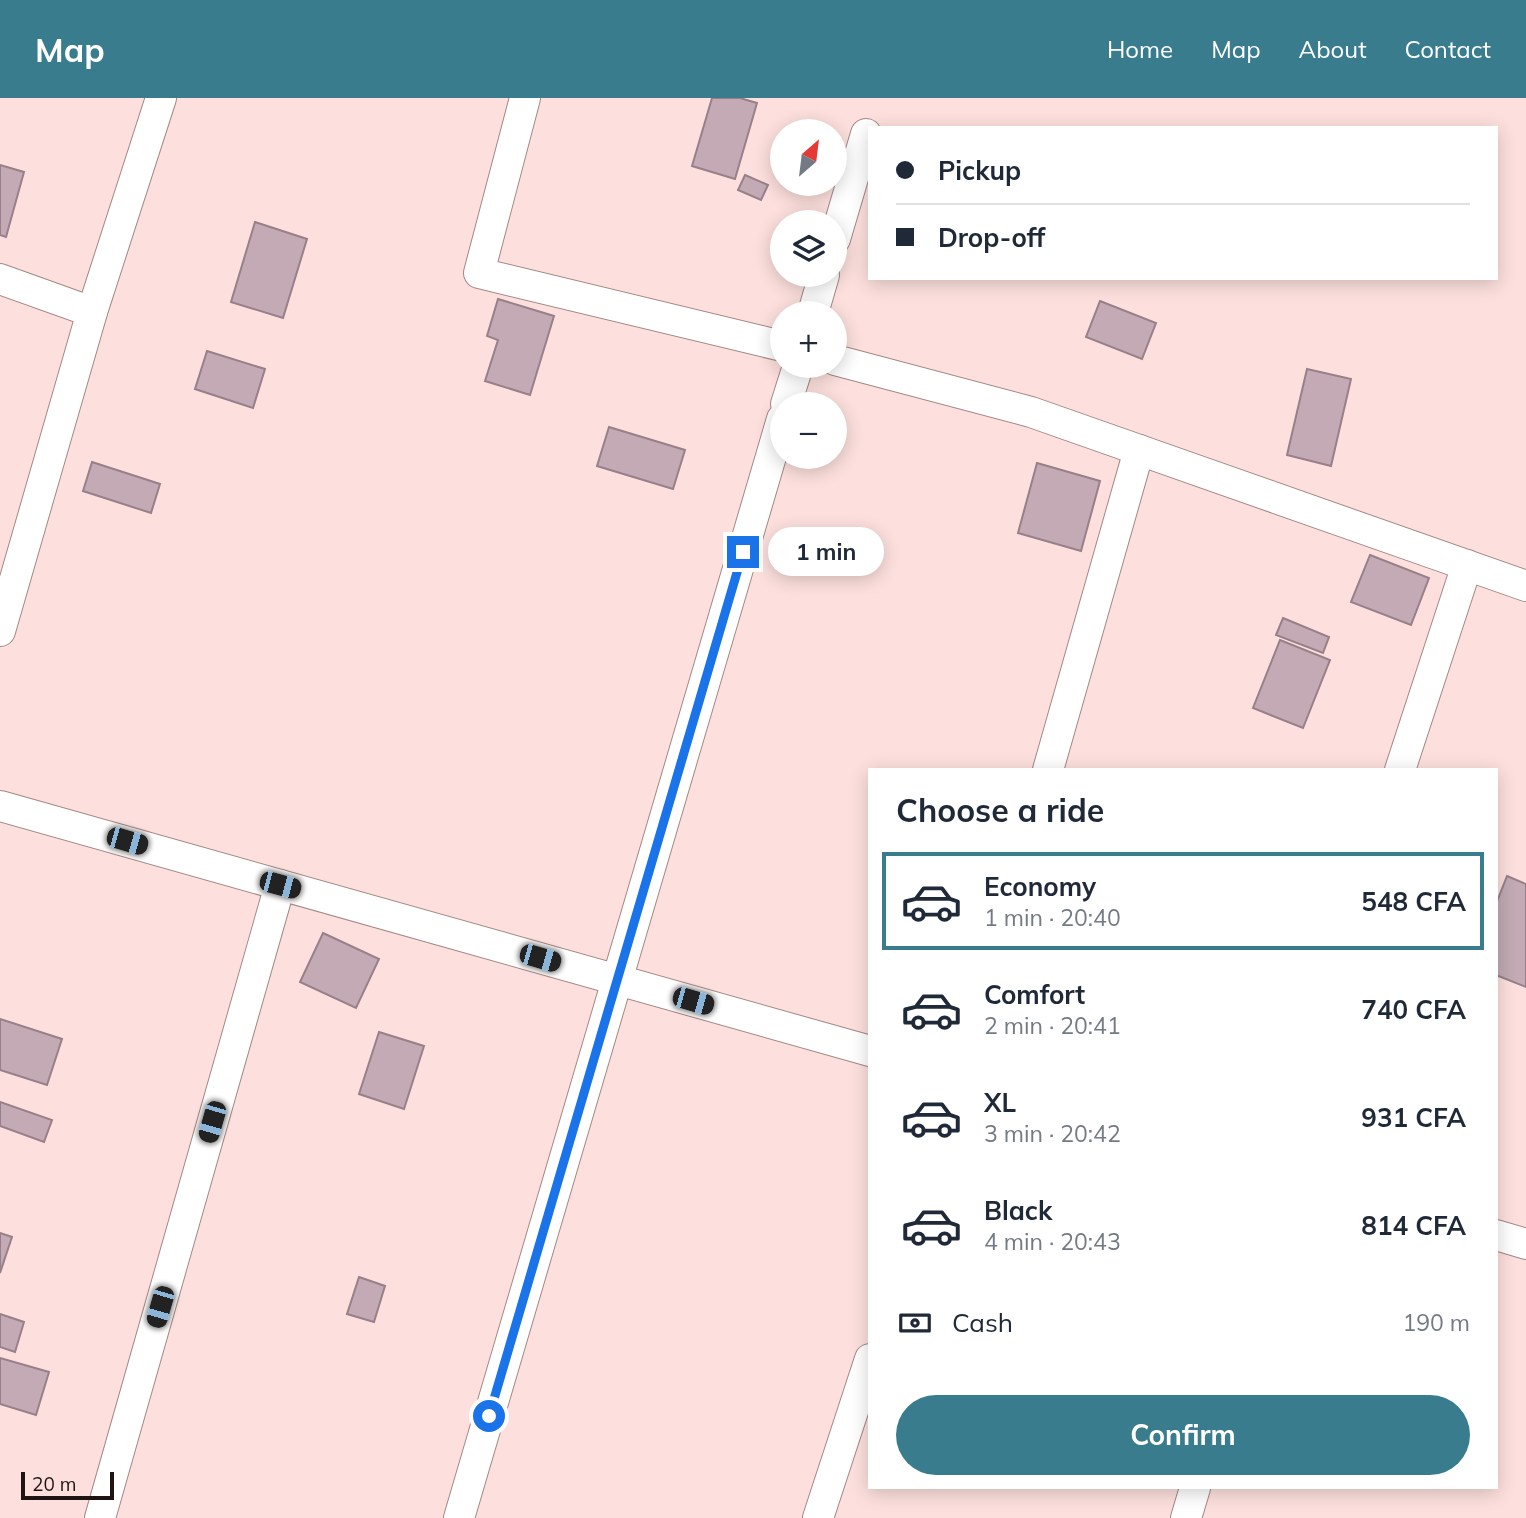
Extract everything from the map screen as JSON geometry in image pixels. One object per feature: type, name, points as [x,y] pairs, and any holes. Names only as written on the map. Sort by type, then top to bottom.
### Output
[{"type":"street","points":[[0,631],[92,312],[161,98]]},
{"type":"street","points":[[525,98],[479,273],[770,343]]},
{"type":"street","points":[[844,210],[866,134]]},
{"type":"street","points":[[0,279],[92,312]]},
{"type":"street","points":[[847,363],[1031,412],[1526,586]]},
{"type":"street","points":[[1049,768],[1139,450]]},
{"type":"street","points":[[459,1518],[770,460]]},
{"type":"street","points":[[1401,768],[1467,565]]},
{"type":"street","points":[[0,806],[868,1050]]},
{"type":"street","points":[[100,1518],[280,885]]},
{"type":"street","points":[[1498,1236],[1526,1244]]},
{"type":"street","points":[[818,1518],[868,1365]]},
{"type":"street","points":[[1186,1518],[1195,1489]]},
{"type":"building","points":[[712,98],[740,98],[757,103],[735,179],[692,166]]},
{"type":"building","points":[[0,165],[24,172],[6,237],[0,235]]},
{"type":"building","points":[[745,175],[768,185],[761,200],[738,190]]},
{"type":"building","points":[[255,222],[307,239],[283,318],[231,302]]},
{"type":"building","points":[[498,299],[554,316],[530,395],[485,381],[498,340],[487,336]]},
{"type":"building","points":[[1100,301],[1156,323],[1142,359],[1086,337]]},
{"type":"building","points":[[207,351],[265,369],[253,408],[195,389]]},
{"type":"building","points":[[1307,369],[1351,379],[1331,466],[1287,455]]},
{"type":"building","points":[[609,427],[685,450],[673,489],[597,466]]},
{"type":"building","points":[[92,462],[160,484],[151,513],[83,491]]},
{"type":"building","points":[[1037,463],[1100,481],[1081,551],[1018,533]]},
{"type":"building","points":[[1370,555],[1429,578],[1411,625],[1351,602]]},
{"type":"building","points":[[1283,618],[1329,637],[1323,653],[1276,635]]},
{"type":"building","points":[[1280,640],[1330,660],[1303,728],[1253,708]]},
{"type":"building","points":[[1507,876],[1526,884],[1526,987],[1498,976],[1498,899]]},
{"type":"building","points":[[323,933],[379,959],[356,1008],[300,982]]},
{"type":"building","points":[[0,1019],[62,1039],[47,1085],[0,1070]]},
{"type":"building","points":[[379,1032],[424,1046],[404,1109],[359,1094]]},
{"type":"building","points":[[0,1102],[52,1120],[44,1142],[0,1126]]},
{"type":"building","points":[[0,1233],[12,1237],[0,1273]]},
{"type":"building","points":[[359,1277],[385,1286],[374,1322],[347,1314]]},
{"type":"building","points":[[0,1314],[24,1322],[15,1352],[0,1347]]},
{"type":"building","points":[[0,1358],[49,1372],[36,1415],[0,1404]]},
{"type":"route","points":[[489,1416],[743,552]]}]
